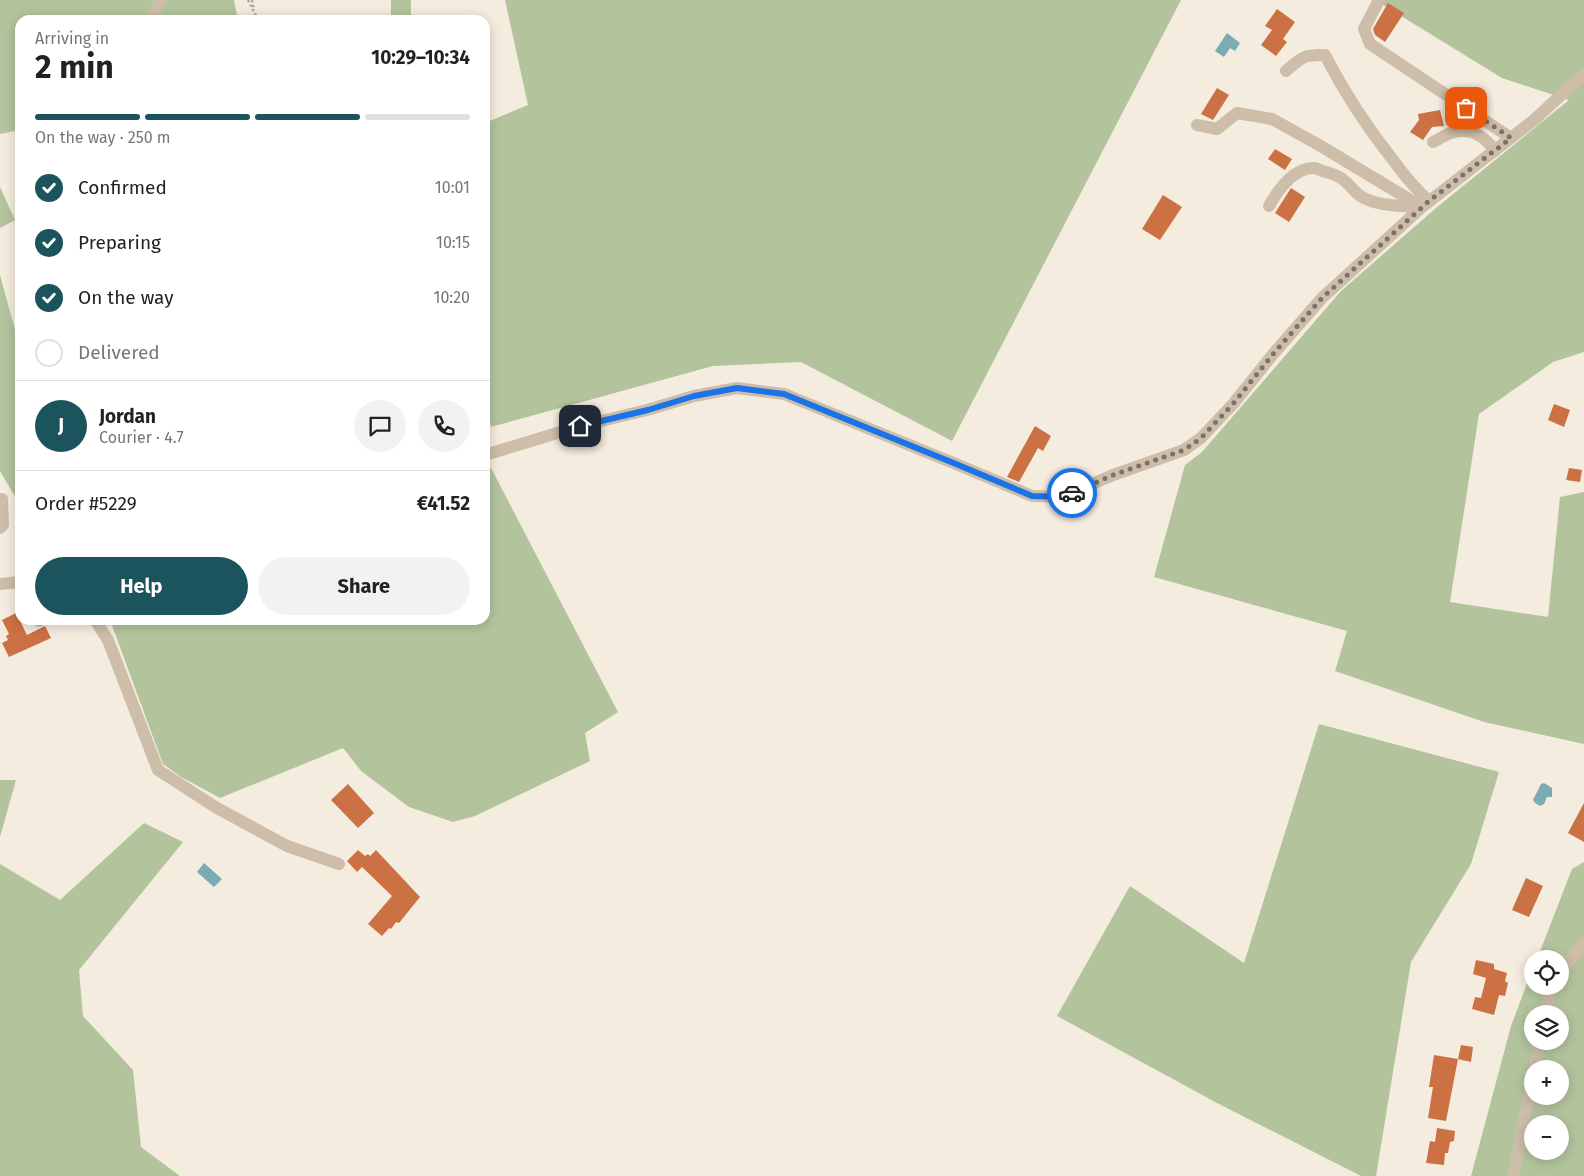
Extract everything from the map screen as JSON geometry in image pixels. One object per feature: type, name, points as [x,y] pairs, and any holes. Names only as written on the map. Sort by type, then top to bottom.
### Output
[{"type":"street","points":[[153,15],[160,0]]},
{"type":"street","points":[[1379,0],[1364,29],[1370,44],[1511,138]]},
{"type":"street","points":[[1286,72],[1302,57],[1325,55],[1344,92],[1375,138],[1425,204]]},
{"type":"street","points":[[490,453],[580,426],[648,410],[694,396],[737,388],[784,394],[1032,496],[1062,497],[1113,475],[1184,450],[1201,438],[1233,404],[1322,298],[1425,204],[1534,120],[1584,74]]},
{"type":"street","points":[[1198,125],[1217,129],[1237,113],[1272,119],[1425,204]]},
{"type":"street","points":[[1433,142],[1454,132],[1470,131],[1488,142],[1495,151]]},
{"type":"street","points":[[1269,206],[1276,193],[1301,170],[1315,168],[1336,175],[1366,199],[1397,206],[1425,204]]},
{"type":"street","points":[[0,528],[3,525],[2,499]]},
{"type":"street","points":[[0,584],[15,582]]},
{"type":"street","points":[[98,625],[108,640],[158,770],[216,808],[287,846],[339,864]]},
{"type":"street","points":[[1569,962],[1584,943]]},
{"type":"street","points":[[1513,1176],[1527,1105]]},
{"type":"path","points":[[248,0],[255,14]]},
{"type":"path","points":[[252,0],[255,14]]},
{"type":"green space","points":[[0,0],[234,0],[237,15],[15,15],[15,131],[0,134]]},
{"type":"green space","points":[[391,0],[411,0],[411,15],[391,15]]},
{"type":"green space","points":[[505,0],[1181,0],[952,441],[801,362],[713,366],[491,427],[490,121],[528,105]]},
{"type":"green space","points":[[1375,0],[1584,0],[1584,352],[1553,362],[1479,414],[1450,602],[1548,617],[1560,497],[1584,492],[1584,744],[1484,722],[1335,671],[1347,631],[1154,577],[1185,465],[1202,452],[1341,291],[1436,208],[1569,100],[1502,78]]},
{"type":"green space","points":[[0,187],[15,220],[0,228]]},
{"type":"green space","points":[[0,275],[15,330],[15,496],[0,471]]},
{"type":"green space","points":[[490,468],[618,712],[585,733],[590,761],[475,816],[453,822],[409,807],[361,771],[343,748],[220,798],[181,777],[163,764],[112,625],[490,625]]},
{"type":"green space","points":[[1319,724],[1499,772],[1471,864],[1411,962],[1376,1176],[1361,1176],[1217,1103],[1057,1016],[1130,886],[1244,963]]},
{"type":"green space","points":[[0,780],[16,780],[0,837]]},
{"type":"green space","points":[[144,823],[183,842],[79,970],[83,1016],[133,1070],[141,1147],[180,1176],[0,1176],[0,864],[60,900]]},
{"type":"green space","points":[[1584,862],[1584,1176],[1471,1176],[1511,1026],[1524,991],[1524,995],[1569,995],[1569,950],[1540,950],[1572,869]]},
{"type":"water","points":[[1227,33],[1240,43],[1235,51],[1230,48],[1224,57],[1215,51]]},
{"type":"water","points":[[1544,783],[1552,788],[1552,797],[1547,797],[1544,804],[1540,806],[1533,800],[1541,784]]},
{"type":"water","points":[[204,863],[222,879],[214,887],[197,872]]},
{"type":"building","points":[[1388,3],[1404,13],[1385,42],[1375,35],[1373,29]]},
{"type":"building","points":[[1277,9],[1295,22],[1283,39],[1287,42],[1276,56],[1261,45],[1272,30],[1265,26]]},
{"type":"building","points":[[1217,88],[1229,95],[1213,120],[1201,114]]},
{"type":"building","points":[[1440,110],[1444,126],[1432,127],[1423,140],[1410,132],[1419,120],[1418,114]]},
{"type":"building","points":[[1275,149],[1292,159],[1285,170],[1268,159]]},
{"type":"building","points":[[1291,188],[1305,197],[1289,222],[1275,213]]},
{"type":"building","points":[[1163,195],[1182,207],[1160,240],[1142,229]]},
{"type":"building","points":[[1554,404],[1570,410],[1564,427],[1548,420]]},
{"type":"building","points":[[1035,426],[1051,436],[1043,451],[1038,448],[1019,482],[1007,477]]},
{"type":"building","points":[[1569,468],[1582,470],[1580,482],[1566,480]]},
{"type":"building","points":[[15,614],[15,625],[22,625],[27,635],[45,626],[51,638],[9,657],[2,643],[8,640],[6,636],[9,634],[2,620]]},
{"type":"building","points":[[348,784],[374,813],[358,828],[331,800]]},
{"type":"building","points":[[1584,803],[1584,842],[1568,833]]},
{"type":"building","points":[[358,850],[365,856],[368,854],[370,856],[376,850],[420,897],[399,923],[396,922],[382,936],[368,924],[392,896],[362,867],[357,872],[347,861]]},
{"type":"building","points":[[1526,878],[1543,886],[1529,917],[1512,910]]},
{"type":"building","points":[[1476,960],[1494,964],[1494,969],[1507,973],[1505,981],[1508,983],[1505,996],[1499,995],[1494,1015],[1472,1009],[1475,997],[1481,998],[1486,978],[1473,974]]},
{"type":"building","points":[[1461,1045],[1473,1047],[1471,1062],[1458,1059]]},
{"type":"building","points":[[1434,1055],[1458,1059],[1446,1121],[1428,1118],[1433,1087],[1429,1087]]},
{"type":"building","points":[[1437,1128],[1455,1131],[1454,1141],[1450,1142],[1448,1153],[1445,1153],[1444,1165],[1426,1163],[1430,1141],[1435,1142]]},
{"type":"way so far","points":[[1072,493],[1113,475],[1184,450],[1201,438],[1233,404],[1322,298],[1429,201],[1511,138],[1466,108]]},
{"type":"route","points":[[580,426],[648,410],[694,396],[737,388],[784,394],[1032,496],[1062,497],[1072,493]]}]
